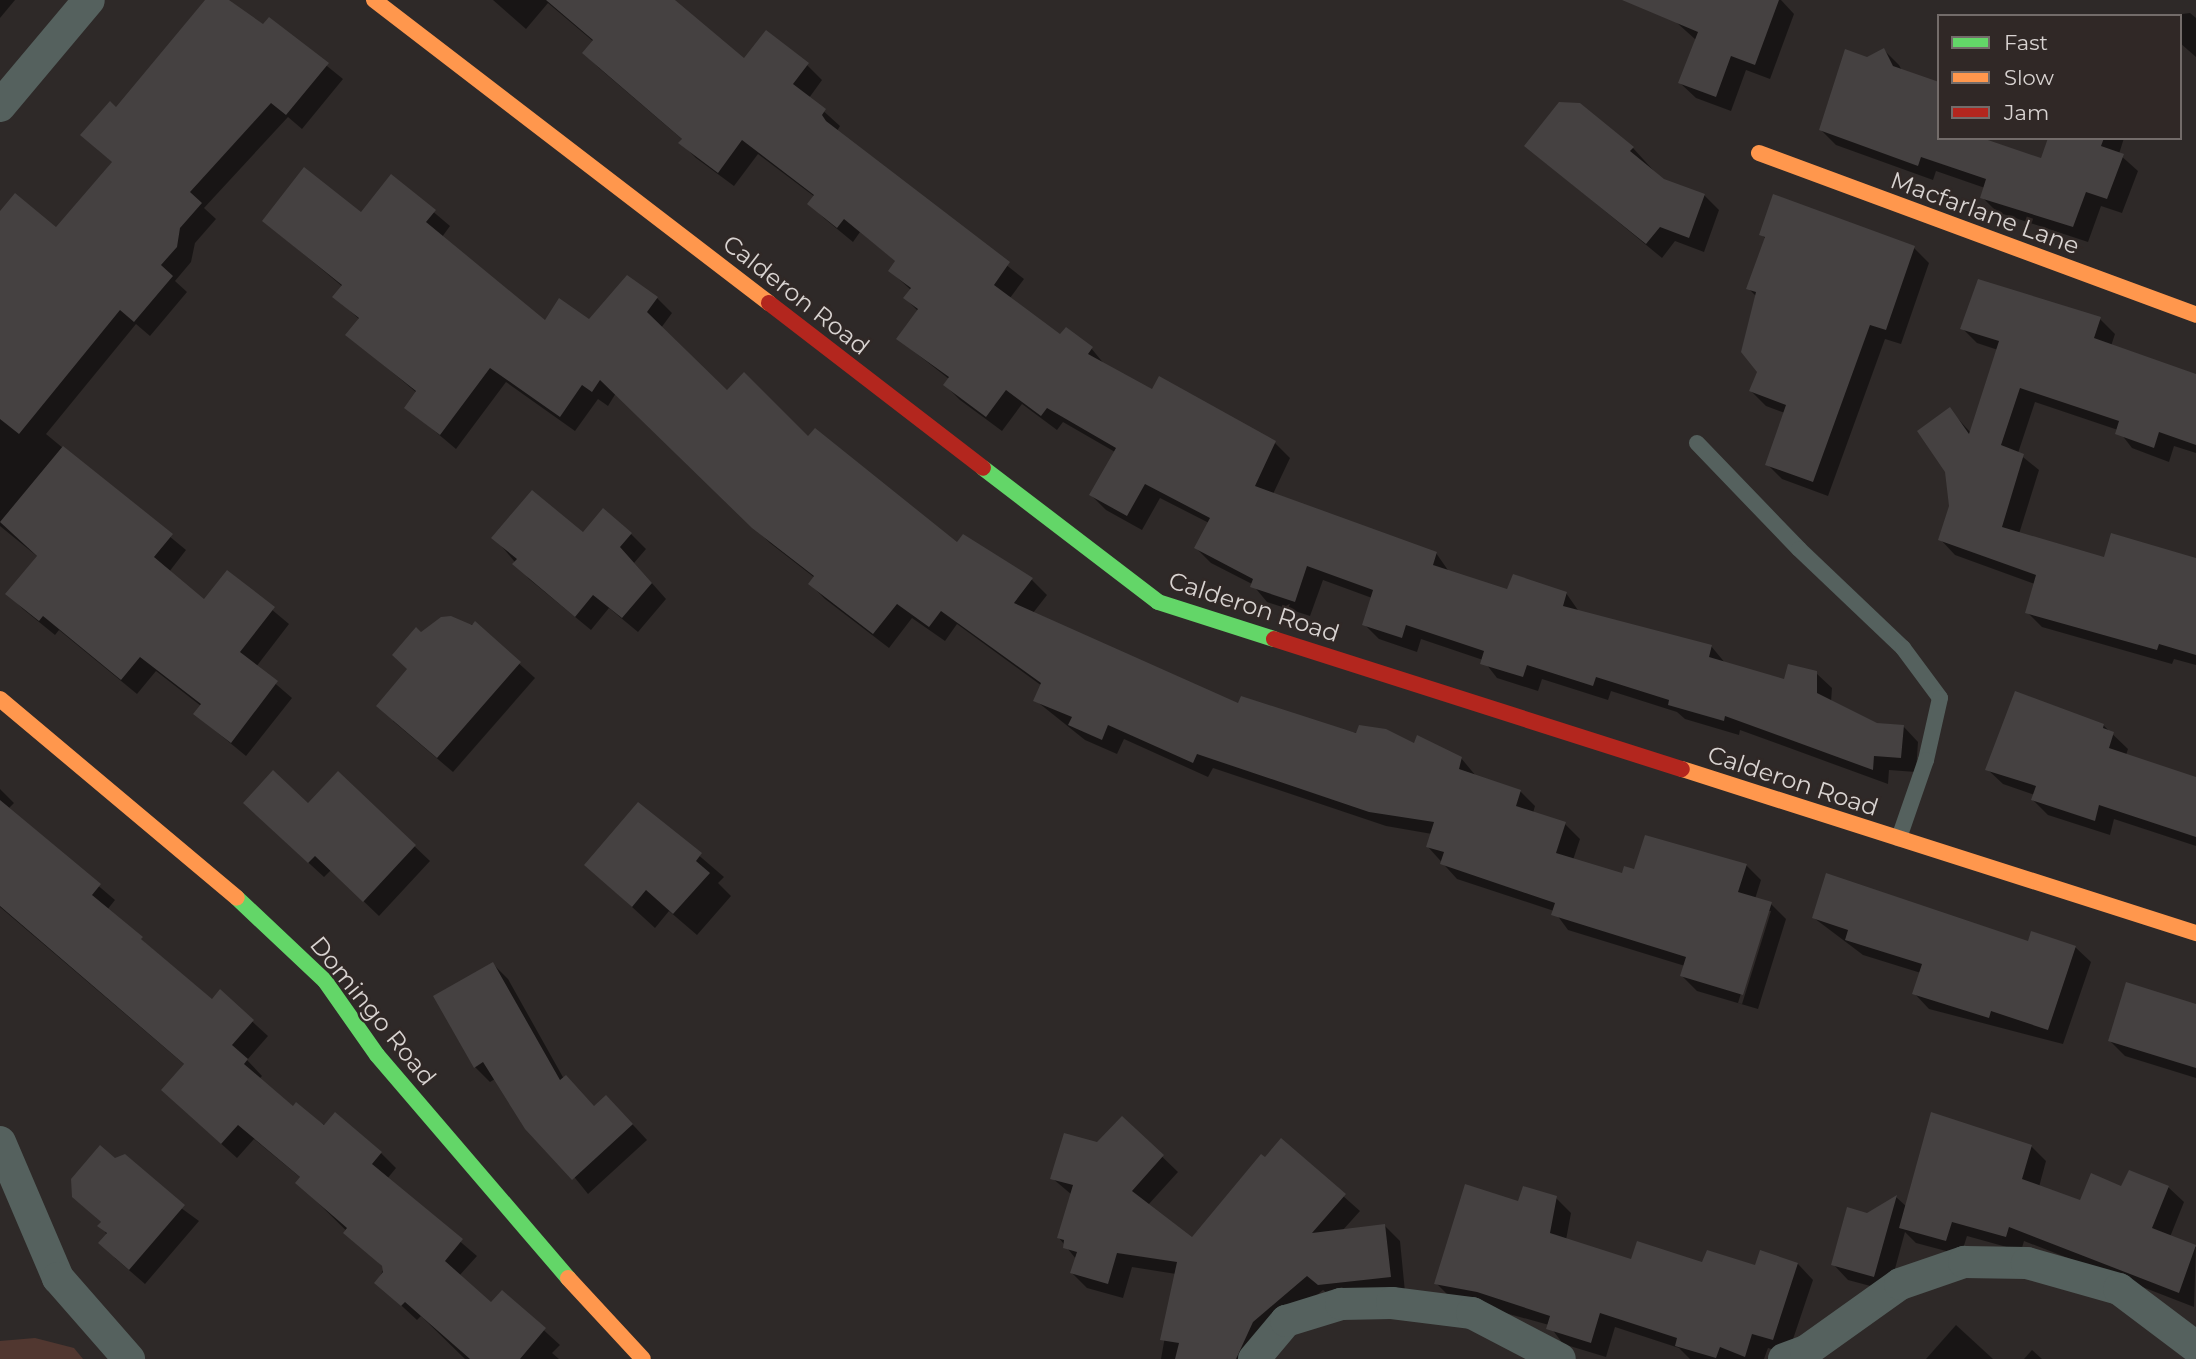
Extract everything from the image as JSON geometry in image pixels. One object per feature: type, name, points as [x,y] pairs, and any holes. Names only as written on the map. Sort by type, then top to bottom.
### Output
[{"type":"street","points":[[0,106],[89,0]]},
{"type":"street","name":"Calderon Road","points":[[374,0],[1158,603],[2196,933]]},
{"type":"street","name":"Macfarlane Lane","points":[[1759,153],[2196,316]]},
{"type":"street","name":"Domingo Road","points":[[0,699],[285,939],[325,981],[395,1077],[577,1289],[643,1359]]},
{"type":"street","points":[[0,1142],[58,1278],[129,1359]]},
{"type":"street","points":[[1784,1359],[1806,1351],[1900,1284],[1964,1262],[2027,1263],[2119,1289],[2196,1347]]},
{"type":"street","points":[[1254,1359],[1286,1321],[1341,1304],[1392,1303],[1472,1313],[1560,1359]]},
{"type":"lane","points":[[1697,443],[1799,549],[1903,648],[1940,698],[1926,760],[1899,838]]},
{"type":"shaded area","points":[[35,1338],[74,1348],[83,1359],[0,1359],[0,1341]]},
{"type":"building","points":[[205,0],[229,0],[263,24],[269,17],[329,63],[286,115],[271,103],[190,192],[202,203],[180,228],[177,247],[161,265],[173,276],[134,322],[120,310],[19,434],[0,419],[0,211],[15,193],[56,227],[112,162],[80,135],[110,101],[116,107]]},
{"type":"building","points":[[546,0],[675,0],[744,58],[766,30],[809,63],[793,84],[826,109],[822,115],[826,121],[1010,262],[994,285],[1060,334],[1066,327],[1093,347],[1088,354],[1152,389],[1159,376],[1276,441],[1255,486],[1437,552],[1433,565],[1507,589],[1513,574],[1567,592],[1563,606],[1712,645],[1709,657],[1784,679],[1788,664],[1817,671],[1817,693],[1877,723],[1904,725],[1901,758],[1874,756],[1873,770],[1725,716],[1724,721],[1668,705],[1669,700],[1596,677],[1593,686],[1527,665],[1523,677],[1480,664],[1484,651],[1406,625],[1402,638],[1362,625],[1373,590],[1307,566],[1295,602],[1250,587],[1253,579],[1194,548],[1210,518],[1145,484],[1127,516],[1089,495],[1116,448],[1047,408],[1041,416],[1006,390],[986,417],[943,385],[949,377],[896,339],[918,309],[903,298],[911,288],[888,271],[895,261],[844,219],[837,228],[807,204],[814,195],[742,140],[718,173],[678,143],[682,139],[582,53],[593,40]]},
{"type":"building","points":[[1622,0],[1779,0],[1755,65],[1731,56],[1716,97],[1678,83],[1698,32]]},
{"type":"building","points":[[1884,48],[1893,66],[1937,81],[1937,140],[1988,140],[2041,158],[2047,140],[2103,140],[2101,146],[2124,154],[2107,199],[2086,192],[2073,227],[1980,198],[1986,179],[1921,157],[1918,166],[1819,130],[1845,49],[1867,57]]},
{"type":"building","points":[[1559,102],[1580,103],[1634,147],[1630,151],[1664,179],[1705,194],[1689,238],[1660,227],[1646,244],[1524,146]]},
{"type":"building","points":[[304,167],[361,212],[391,174],[436,210],[426,222],[545,320],[559,298],[589,319],[627,275],[658,297],[647,312],[727,390],[744,372],[808,436],[815,428],[957,542],[963,534],[1033,578],[1014,603],[1238,703],[1241,696],[1356,733],[1359,725],[1386,729],[1414,743],[1417,735],[1462,757],[1459,769],[1521,790],[1516,806],[1566,822],[1556,853],[1622,873],[1624,866],[1634,869],[1645,835],[1747,864],[1738,892],[1772,902],[1743,995],[1680,976],[1686,957],[1551,915],[1555,903],[1440,864],[1444,852],[1426,847],[1434,822],[1369,812],[1197,754],[1193,763],[1108,725],[1102,740],[1068,725],[1072,717],[1033,701],[1041,683],[941,611],[929,627],[897,604],[873,634],[808,584],[814,576],[752,528],[600,380],[592,392],[582,385],[560,417],[490,368],[440,435],[404,408],[416,391],[345,335],[359,318],[332,297],[342,285],[262,221]]},
{"type":"building","points":[[1773,194],[1915,246],[1886,330],[1870,325],[1813,482],[1765,465],[1786,405],[1749,391],[1757,372],[1741,352],[1756,292],[1746,289],[1765,237],[1759,235]]},
{"type":"building","points":[[1978,279],[2101,317],[2094,338],[2196,374],[2196,445],[2159,432],[2154,448],[2115,434],[2119,421],[2020,388],[2001,445],[2024,454],[2002,527],[2104,557],[2111,533],[2196,558],[2196,655],[2159,644],[2157,650],[2025,613],[2036,575],[1938,540],[1949,506],[1945,472],[1917,431],[1950,407],[1969,434],[1999,341],[1960,329]]},
{"type":"building","points":[[63,446],[173,534],[154,557],[204,599],[227,570],[275,607],[240,652],[278,681],[231,743],[193,714],[201,704],[140,657],[121,680],[43,616],[39,621],[5,594],[37,556],[0,522]]},
{"type":"building","points":[[532,490],[583,532],[603,508],[632,533],[620,547],[652,583],[622,618],[593,595],[575,617],[512,564],[517,559],[491,538]]},
{"type":"building","points":[[451,616],[472,625],[475,621],[521,662],[437,758],[376,706],[407,669],[392,655],[416,627],[421,632],[441,617]]},
{"type":"building","points":[[2015,691],[2104,724],[2103,728],[2114,732],[2109,748],[2196,777],[2196,837],[2099,805],[2095,821],[2031,800],[2036,786],[1985,770]]},
{"type":"building","points":[[273,770],[308,803],[338,771],[416,845],[363,902],[315,856],[308,863],[243,803]]},
{"type":"building","points":[[0,800],[101,884],[92,895],[143,937],[141,939],[212,999],[220,989],[254,1020],[232,1045],[248,1059],[244,1064],[293,1106],[296,1102],[324,1125],[335,1112],[382,1152],[372,1164],[463,1239],[445,1261],[491,1302],[502,1290],[546,1328],[520,1359],[470,1359],[405,1302],[401,1306],[374,1283],[383,1272],[382,1266],[343,1233],[347,1228],[295,1183],[300,1177],[238,1125],[221,1144],[161,1090],[184,1064],[0,906]]},
{"type":"building","points":[[638,802],[702,853],[696,861],[710,873],[673,914],[646,890],[632,907],[584,865]]},
{"type":"building","points":[[1826,873],[2028,941],[2031,931],[2076,946],[2048,1030],[1991,1011],[1989,1018],[1912,994],[1922,964],[1845,940],[1848,930],[1812,918]]},
{"type":"building","points":[[493,962],[560,1080],[566,1075],[594,1106],[606,1095],[633,1124],[572,1180],[525,1129],[483,1062],[474,1068],[433,996]]},
{"type":"building","points":[[2126,982],[2196,1004],[2196,1068],[2108,1041]]},
{"type":"building","points":[[1931,1112],[2032,1145],[2022,1179],[2080,1200],[2091,1173],[2121,1186],[2129,1170],[2169,1186],[2152,1228],[2196,1245],[2179,1293],[2009,1227],[2006,1237],[1952,1222],[1946,1241],[1899,1228]]},
{"type":"building","points":[[1122,1116],[1164,1155],[1132,1191],[1192,1237],[1261,1154],[1265,1157],[1281,1138],[1346,1194],[1312,1233],[1385,1224],[1391,1277],[1318,1285],[1307,1276],[1253,1322],[1236,1359],[1175,1359],[1179,1343],[1160,1340],[1177,1262],[1117,1253],[1108,1284],[1070,1273],[1077,1252],[1063,1248],[1064,1240],[1057,1238],[1073,1185],[1050,1179],[1064,1133],[1097,1142]]},
{"type":"building","points":[[100,1145],[115,1158],[125,1154],[185,1205],[129,1270],[98,1243],[107,1233],[97,1226],[101,1222],[72,1197],[71,1179]]},
{"type":"building","points":[[1465,1184],[1518,1201],[1523,1186],[1557,1196],[1550,1233],[1631,1259],[1637,1241],[1702,1262],[1707,1250],[1755,1265],[1760,1250],[1798,1263],[1773,1340],[1752,1334],[1745,1357],[1720,1347],[1716,1358],[1675,1346],[1677,1338],[1600,1313],[1591,1343],[1546,1329],[1550,1316],[1477,1292],[1434,1284]]},
{"type":"building","points":[[1897,1195],[1874,1277],[1831,1265],[1847,1207],[1867,1213]]},
{"type":"traffic: fast","points":[[983,468],[1158,602],[1274,639]]},
{"type":"traffic: fast","points":[[237,898],[325,981],[377,1055],[568,1278]]},
{"type":"traffic: slow","points":[[374,0],[769,303]]},
{"type":"traffic: slow","points":[[1759,153],[2196,315]]},
{"type":"traffic: slow","points":[[0,699],[237,898]]},
{"type":"traffic: slow","points":[[1682,769],[2196,933]]},
{"type":"traffic: slow","points":[[568,1278],[643,1359]]},
{"type":"traffic: jam","points":[[769,303],[983,468]]},
{"type":"traffic: jam","points":[[1274,639],[1682,769]]}]
